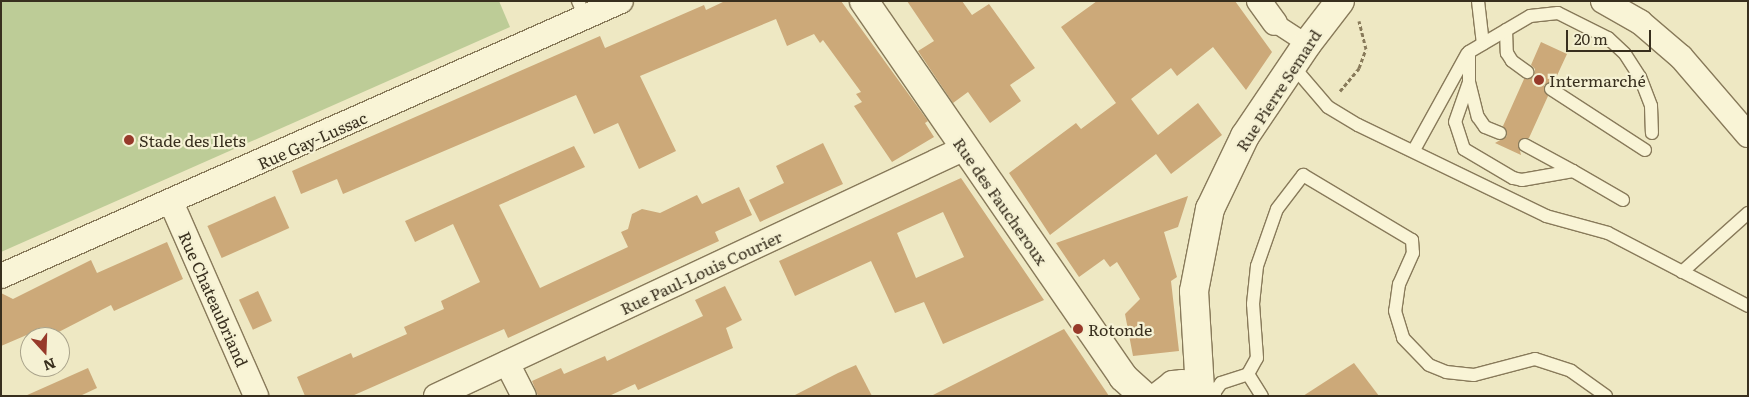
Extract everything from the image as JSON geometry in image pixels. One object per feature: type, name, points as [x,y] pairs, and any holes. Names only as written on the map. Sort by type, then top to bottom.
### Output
[{"type":"street","name":"Rue Gay-Lussac","points":[[1,276],[171,202],[581,9],[622,1]]},
{"type":"street","name":"Rue des Faucheroux","points":[[864,1],[1123,377],[1144,396]]},
{"type":"street","points":[[1260,1],[1299,54]]},
{"type":"street","points":[[1603,1],[1640,22],[1681,57],[1748,135]]},
{"type":"street","name":"Rue Pierre Semard","points":[[1206,393],[1194,291],[1210,209],[1245,136],[1299,54],[1339,2]]},
{"type":"street","name":"Rue Paul-Louis Courier","points":[[436,396],[964,148]]},
{"type":"street","name":"Rue Chateaubriand","points":[[171,202],[256,396]]},
{"type":"street","points":[[507,363],[524,396]]},
{"type":"street","points":[[1159,396],[1173,385],[1182,384],[1206,393]]},
{"type":"lane","points":[[1478,1],[1483,44]]},
{"type":"lane","points":[[1414,150],[1469,52],[1530,16],[1558,13],[1608,38],[1625,54],[1640,77],[1651,106],[1652,133]]},
{"type":"lane","points":[[1506,30],[1507,53],[1512,62],[1528,72]]},
{"type":"lane","points":[[1469,52],[1469,82],[1478,117],[1485,126],[1500,133]]},
{"type":"lane","points":[[1299,54],[1328,107],[1546,216],[1608,233],[1748,306]]},
{"type":"lane","points":[[1469,82],[1455,122],[1464,149],[1483,163],[1522,180],[1573,171]]},
{"type":"lane","points":[[1551,89],[1645,150]]},
{"type":"lane","points":[[1525,145],[1622,200]]},
{"type":"lane","points":[[1206,393],[1221,383],[1248,374],[1257,358],[1253,304],[1257,266],[1278,209],[1303,176],[1412,240],[1413,253],[1399,284],[1395,311],[1403,338],[1429,365],[1446,372],[1474,375],[1535,359],[1570,370],[1606,396]]},
{"type":"lane","points":[[1682,272],[1748,213]]},
{"type":"lane","points":[[1248,374],[1262,396]]},
{"type":"path","points":[[1328,107],[1359,68],[1366,49],[1365,35],[1357,17],[1339,2]]},
{"type":"green space","name":"Stade des Ilets","points":[[1,1],[499,1],[510,27],[1,252]]},
{"type":"building","points":[[725,1],[841,1],[928,121],[925,123],[934,137],[892,162],[854,106],[862,102],[856,94],[861,92],[823,40],[820,43],[814,34],[787,46],[776,19],[640,76],[676,151],[639,169],[618,123],[594,134],[576,95],[343,194],[337,179],[301,194],[292,171],[600,36],[605,48],[704,5],[706,10]]},
{"type":"building","points":[[907,1],[962,1],[972,15],[989,4],[1035,68],[1010,85],[1021,101],[990,123],[968,92],[953,103],[918,51],[934,41]]},
{"type":"building","points":[[1097,1],[1235,1],[1272,52],[1246,90],[1213,47],[1177,76],[1171,68],[1131,99],[1158,135],[1198,103],[1222,135],[1171,174],[1156,154],[1050,235],[1009,173],[1076,123],[1081,129],[1116,103],[1061,27]]},
{"type":"building","name":"Intermarché","points":[[1541,42],[1567,54],[1554,82],[1544,85],[1548,96],[1529,138],[1518,142],[1521,155],[1495,143],[1507,136],[1503,126],[1524,79],[1534,76],[1535,69],[1531,65]]},
{"type":"building","points":[[823,143],[843,184],[760,222],[749,200],[784,183],[776,166]]},
{"type":"building","points":[[574,146],[585,167],[499,205],[540,288],[628,247],[621,232],[628,229],[632,214],[642,209],[660,213],[697,195],[702,204],[739,187],[752,215],[715,232],[719,241],[508,338],[504,329],[352,396],[305,396],[297,377],[351,353],[353,358],[407,334],[404,327],[444,309],[441,301],[480,282],[453,224],[415,242],[405,221]]},
{"type":"building","points":[[961,178],[1044,300],[943,344],[924,302],[895,313],[871,261],[795,296],[779,261]],"holes":[[[943,212],[964,257],[916,278],[897,233]]]},
{"type":"building","points":[[275,196],[289,228],[222,258],[207,226]]},
{"type":"building","points":[[1188,196],[1178,227],[1164,232],[1177,277],[1171,281],[1179,351],[1133,356],[1125,314],[1140,299],[1117,262],[1110,267],[1104,259],[1079,277],[1056,243]]},
{"type":"building","points":[[167,242],[183,279],[114,311],[111,305],[68,327],[20,327],[20,338],[1,346],[1,293],[13,299],[91,260],[97,273]]},
{"type":"building","points":[[725,286],[742,320],[726,328],[733,348],[638,390],[635,384],[609,396],[538,396],[532,381],[561,368],[564,374],[605,356],[607,361],[703,316],[695,300]]},
{"type":"building","points":[[258,291],[272,321],[253,330],[239,300]]},
{"type":"building","points":[[1064,329],[1109,396],[931,396]]},
{"type":"building","points":[[1354,363],[1379,396],[1303,396]]},
{"type":"building","points":[[856,365],[872,396],[793,396],[838,373]]},
{"type":"building","points":[[88,368],[97,388],[80,396],[25,396],[70,377]]},
{"type":"place","name":"Intermarché","points":[[1539,80]]},
{"type":"place","name":"Stade des Ilets","points":[[129,140]]},
{"type":"place","name":"Rotonde","points":[[1078,329]]}]
